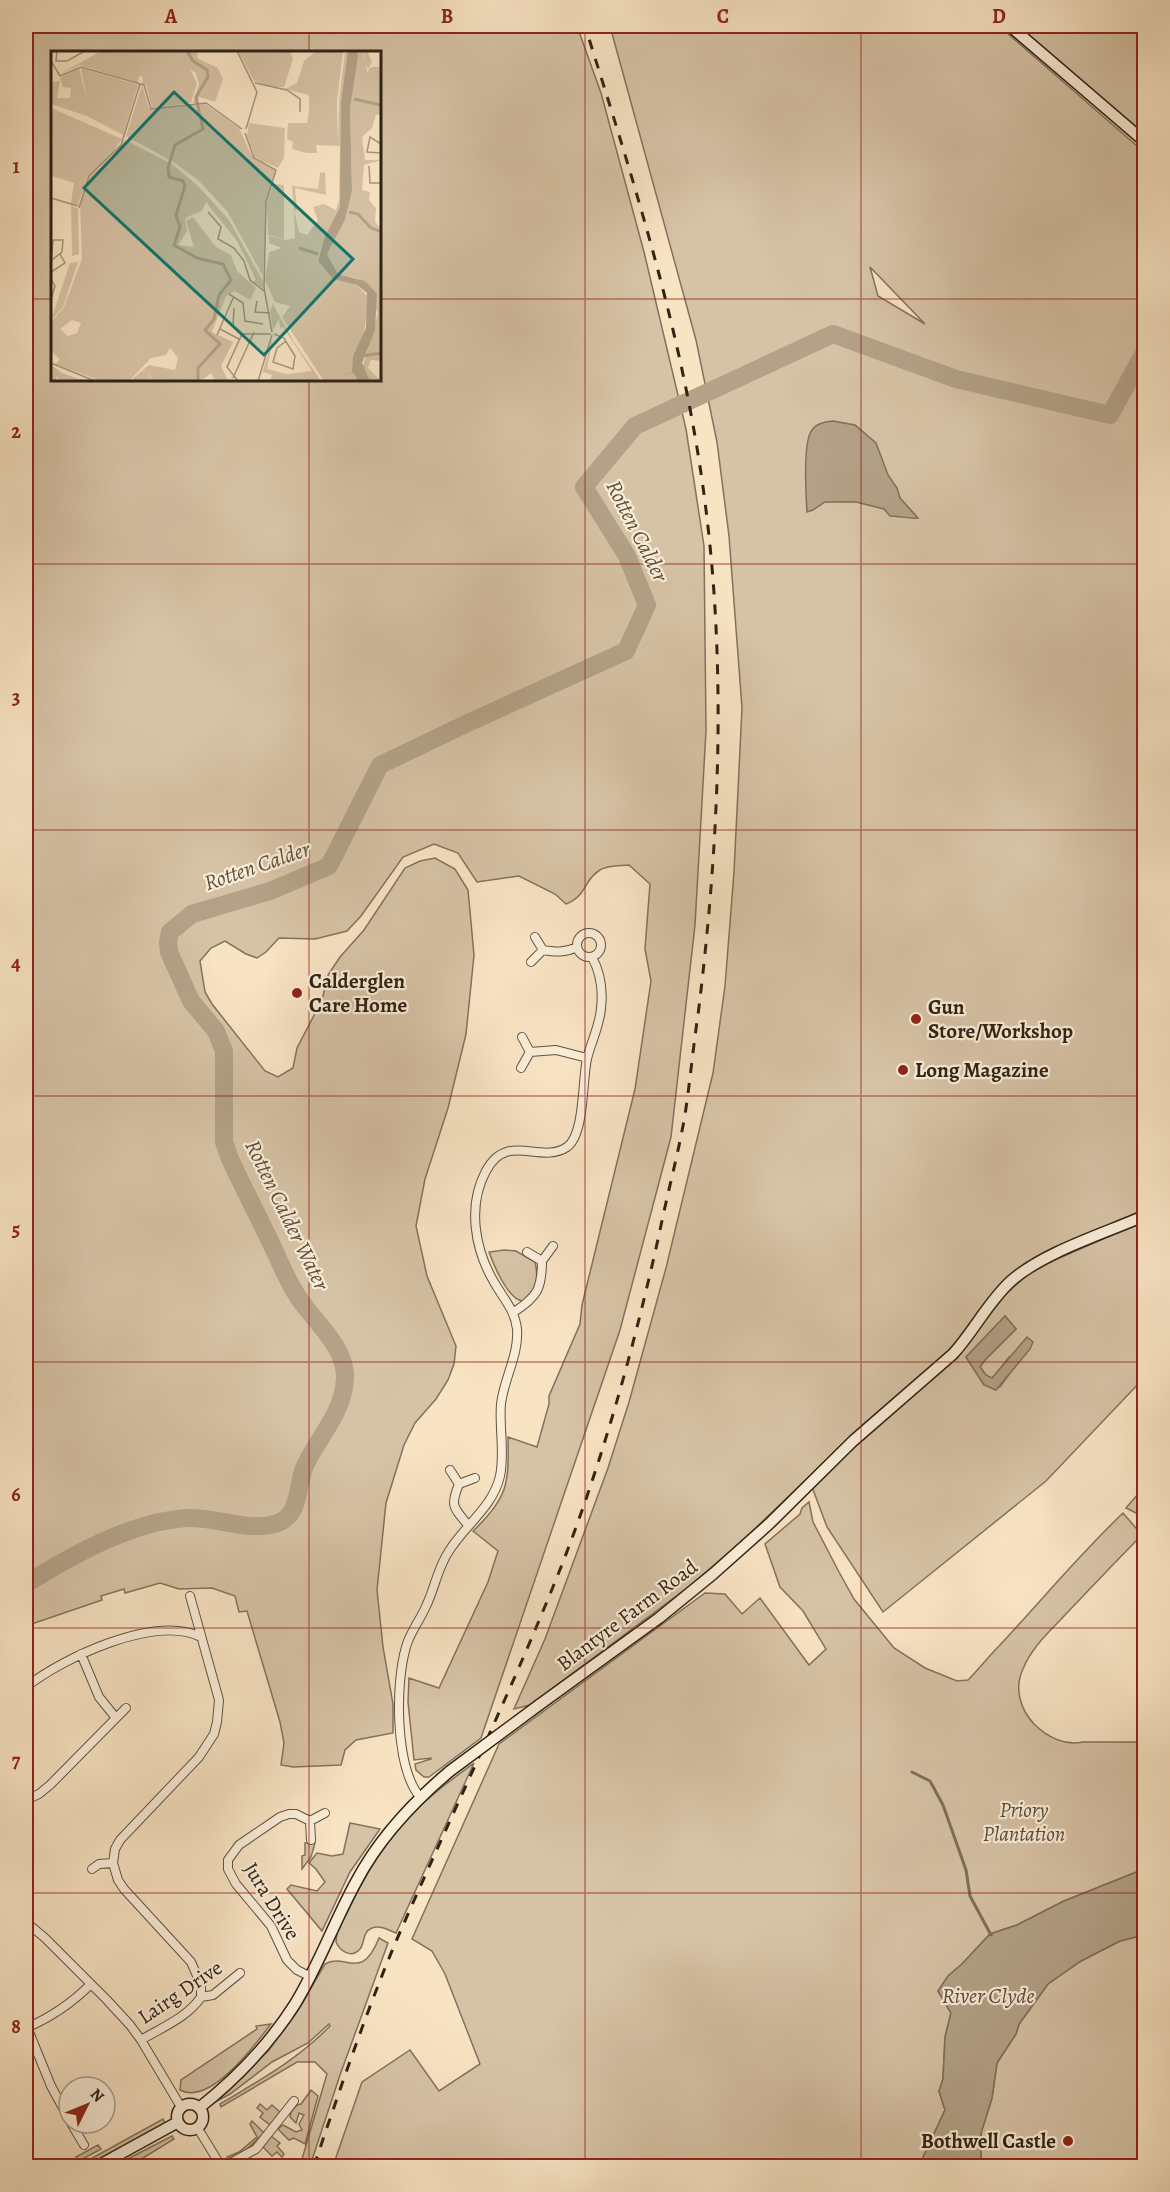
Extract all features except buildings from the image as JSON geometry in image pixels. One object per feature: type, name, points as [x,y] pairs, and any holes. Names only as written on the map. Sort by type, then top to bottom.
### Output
[{"type":"main road","points":[[1010,26],[1144,141]]},
{"type":"main road","name":"Blantyre Farm Road","points":[[199,2108],[237,2075],[262,2049],[289,2014],[311,1977],[344,1904],[365,1865],[392,1827],[420,1797],[450,1771],[666,1613],[737,1554],[837,1456],[953,1353],[996,1298],[1016,1277],[1048,1258],[1144,1216]]},
{"type":"main road","points":[[192,2104],[202,2111],[202,2120],[197,2127],[189,2130],[178,2122],[177,2113],[181,2108],[192,2104]]},
{"type":"main road","points":[[98,2166],[178,2122]]},
{"type":"street","points":[[588,932],[596,935],[601,945],[598,953],[592,957],[583,956],[577,947],[581,935],[588,932]]},
{"type":"street","points":[[535,937],[543,950]]},
{"type":"street","points":[[543,950],[563,952],[577,947]]},
{"type":"street","points":[[531,962],[543,950]]},
{"type":"street","points":[[420,1797],[409,1778],[402,1747],[399,1702],[400,1679],[406,1646],[428,1604],[447,1553],[487,1505],[496,1489],[501,1474],[499,1427],[502,1400],[517,1345],[514,1312],[485,1266],[478,1244],[475,1220],[480,1186],[494,1159],[506,1151],[557,1151],[568,1146],[575,1135],[581,1112],[587,1058],[601,1010],[598,973],[592,957]]},
{"type":"street","points":[[522,1036],[530,1052]]},
{"type":"street","points":[[530,1052],[556,1050],[587,1058]]},
{"type":"street","points":[[521,1068],[530,1052]]},
{"type":"street","points":[[514,1312],[530,1302],[538,1291],[542,1277],[542,1261],[553,1246]]},
{"type":"street","points":[[527,1252],[542,1261]]},
{"type":"street","points":[[450,1470],[459,1484]]},
{"type":"street","points":[[459,1484],[476,1478]]},
{"type":"street","points":[[459,1484],[453,1502],[455,1511],[468,1525]]},
{"type":"street","points":[[190,1596],[219,1700],[218,1722],[214,1734],[199,1757],[120,1840],[115,1849],[113,1863],[116,1875],[124,1889],[191,1962],[201,1985],[201,1997]]},
{"type":"street","points":[[26,1687],[60,1664],[106,1643],[166,1630],[183,1630],[201,1637]]},
{"type":"street","points":[[81,1654],[99,1697],[116,1718]]},
{"type":"street","points":[[26,1800],[50,1785],[126,1707]]},
{"type":"street","points":[[311,1839],[310,1821],[325,1813]]},
{"type":"street","name":"Jura Drive","points":[[310,1821],[296,1814],[280,1817],[239,1845],[228,1860],[228,1869],[236,1884],[272,1926],[287,1960],[297,1970],[311,1977]]},
{"type":"street","points":[[92,1869],[99,1864],[113,1863]]},
{"type":"street","points":[[26,1922],[45,1938],[117,2011],[141,2040],[181,2108]]},
{"type":"street","name":"Lairg Drive","points":[[141,2040],[180,2017],[201,1997],[213,1995],[240,1973]]},
{"type":"street","points":[[57,2097],[26,2027],[62,2010],[91,1984]]},
{"type":"street","points":[[197,2127],[223,2166],[256,2149],[294,2101]]},
{"type":"street","points":[[78,2135],[84,2145]]},
{"type":"green space","points":[[26,26],[577,26],[601,93],[644,252],[686,429],[704,546],[706,731],[695,925],[671,1137],[620,1330],[481,1738],[429,1777],[424,1777],[416,1770],[415,1764],[431,1758],[414,1760],[408,1702],[409,1678],[439,1688],[488,1582],[498,1551],[473,1531],[493,1509],[504,1489],[508,1467],[508,1437],[537,1447],[549,1404],[549,1396],[580,1324],[582,1305],[635,1089],[651,981],[645,949],[650,884],[629,865],[610,866],[595,874],[582,892],[566,904],[555,894],[519,876],[477,882],[458,853],[434,844],[403,857],[361,916],[347,931],[315,939],[279,938],[257,958],[225,941],[211,948],[200,961],[205,992],[265,1071],[278,1077],[293,1068],[297,1048],[322,1000],[328,975],[340,957],[364,930],[405,868],[420,861],[435,858],[455,869],[468,890],[474,955],[466,1034],[448,1108],[425,1179],[416,1226],[427,1276],[456,1346],[454,1364],[448,1380],[436,1399],[415,1423],[404,1445],[386,1503],[377,1590],[383,1647],[393,1704],[393,1733],[356,1740],[345,1750],[341,1765],[293,1767],[281,1765],[284,1743],[280,1722],[247,1611],[239,1612],[235,1596],[212,1588],[179,1589],[160,1583],[125,1593],[124,1589],[101,1596],[102,1600],[26,1626]]},
{"type":"green space","points":[[610,26],[999,26],[1144,152],[1144,1210],[1046,1253],[946,1353],[866,1422],[740,1543],[687,1588],[530,1705],[514,1709],[545,1639],[608,1468],[629,1402],[666,1268],[713,1073],[725,986],[734,872],[742,708],[729,536],[717,442],[696,340]],"holes":[[[870,267],[925,324],[878,296]]]},
{"type":"green space","points":[[1018,26],[1144,26],[1144,134]]},
{"type":"green space","points":[[1144,1221],[1144,1378],[1046,1481],[883,1612],[827,1527],[812,1487],[963,1349],[1005,1295],[1028,1274]],"holes":[[[1005,1316],[1016,1329],[980,1367],[992,1379],[1009,1357],[1015,1366],[1000,1387],[984,1385],[966,1357]]]},
{"type":"green space","points":[[516,1251],[535,1262],[537,1274],[535,1284],[522,1301],[507,1288],[489,1252]]},
{"type":"green space","points":[[1144,1487],[1144,1517],[1126,1508]]},
{"type":"green space","name":"Priory Plantation","points":[[809,1502],[813,1522],[854,1599],[894,1648],[925,1668],[957,1681],[968,1680],[1075,1562],[1123,1513],[1142,1535],[1036,1647],[1026,1661],[1020,1676],[1019,1691],[1022,1705],[1029,1718],[1039,1729],[1057,1739],[1070,1743],[1144,1742],[1144,1869],[1064,1901],[1017,1925],[990,1934],[948,1976],[938,1991],[951,2013],[945,2037],[943,2079],[939,2091],[945,2110],[919,2166],[333,2166],[362,2082],[410,2050],[439,2091],[480,2064],[445,1974],[432,1951],[412,1939],[499,1744],[705,1593],[725,1594],[742,1614],[760,1598],[809,1665],[826,1649],[803,1611],[780,1587],[765,1544],[800,1514],[802,1508]]},
{"type":"green space","points":[[474,1763],[396,1933],[381,1927],[372,1928],[365,1935],[362,1947],[357,1952],[350,1954],[343,1951],[336,1942],[337,1933],[360,1886],[387,1843],[425,1802]]},
{"type":"green space","points":[[350,1823],[380,1829],[350,1872],[322,1931],[287,1889],[291,1885],[317,1891],[325,1882],[309,1863],[317,1853],[332,1856],[343,1854]]},
{"type":"green space","points":[[305,1843],[315,1843],[311,1857],[302,1869],[302,1856],[305,1855]]},
{"type":"green space","points":[[1144,1935],[1144,2166],[981,2166],[981,2133],[992,2098],[997,2063],[1016,2034],[1019,2024],[1048,1984],[1081,1961],[1120,1941]]},
{"type":"green space","points":[[379,1938],[388,1943],[310,2166],[300,2166],[327,2074],[315,2062],[297,2062],[221,2107],[220,2104],[264,2078],[305,2049],[330,2026],[329,2024],[308,2043],[272,2062],[230,2094],[217,2101],[268,2051],[297,2012],[325,1964],[333,1961],[360,1963],[372,1952]]},
{"type":"green space","points":[[271,2024],[243,2058],[218,2082],[192,2093],[180,2090],[181,2080],[257,2029],[256,2026]]},
{"type":"green space","points":[[311,2090],[318,2096],[305,2144],[294,2138],[289,2140],[278,2129],[283,2125],[296,2132],[302,2130],[299,2124],[304,2115],[299,2113],[296,2123],[290,2117],[291,2112],[301,2104]]},
{"type":"green space","points":[[260,2104],[267,2110],[272,2105],[280,2112],[270,2125],[260,2117],[263,2113],[257,2108]]},
{"type":"green space","points":[[163,2119],[165,2123],[88,2166],[78,2166]]},
{"type":"green space","points":[[252,2121],[264,2133],[244,2152],[229,2159],[227,2157],[239,2152],[257,2137],[250,2124]]},
{"type":"green space","points":[[172,2136],[174,2139],[130,2166],[114,2166]]},
{"type":"green space","points":[[271,2136],[280,2143],[277,2146],[284,2154],[282,2157],[277,2152],[272,2156],[263,2147]]},
{"type":"green space","points":[[98,2145],[101,2149],[79,2161],[76,2157]]},
{"type":"water","points":[[833,421],[855,425],[876,443],[900,498],[918,518],[890,516],[884,509],[856,502],[825,502],[807,512],[806,469],[809,436],[816,426]]},
{"type":"water","points":[[1005,1316],[1016,1329],[980,1367],[986,1375],[992,1378],[1027,1337],[1033,1342],[1030,1349],[996,1390],[984,1385],[966,1357]]},
{"type":"water","name":"River Clyde","points":[[1144,1869],[1144,1935],[1120,1941],[1081,1961],[1048,1984],[1019,2024],[1016,2034],[997,2063],[992,2098],[981,2133],[981,2166],[919,2166],[945,2110],[939,2091],[943,2079],[945,2037],[951,2013],[938,1991],[948,1976],[990,1934],[1017,1925],[1064,1901]]},
{"type":"waterway","name":"Rotten Calder","points":[[26,1584],[83,1551],[146,1526],[188,1518],[245,1526],[267,1526],[285,1519],[297,1499],[304,1468],[335,1414],[343,1391],[345,1378],[342,1358],[326,1332],[290,1284],[230,1159],[224,1142],[224,1051],[216,1031],[191,1001],[169,952],[170,932],[192,914],[270,891],[329,866],[380,765],[626,651],[647,605],[627,556],[584,487],[635,426],[833,334],[956,379],[1110,415],[1144,353]]},
{"type":"waterway","points":[[912,1772],[930,1781],[943,1805],[966,1870],[970,1896],[991,1935]]},
{"type":"railway","points":[[314,2166],[383,1973],[541,1615],[591,1486],[628,1361],[659,1235],[685,1115],[698,1015],[711,887],[718,758],[716,630],[705,502],[696,441],[671,320],[639,202],[585,26]]},
{"type":"place","name":"Calderglen Care Home","points":[[297,993]]},
{"type":"place","name":"Gun Store/Workshop","points":[[916,1019]]},
{"type":"place","name":"Long Magazine","points":[[903,1070]]},
{"type":"place","name":"Bothwell Castle","points":[[1068,2141]]},
{"type":"water label","name":"Rotten Calder Water","points":[[287,1215]]}]
